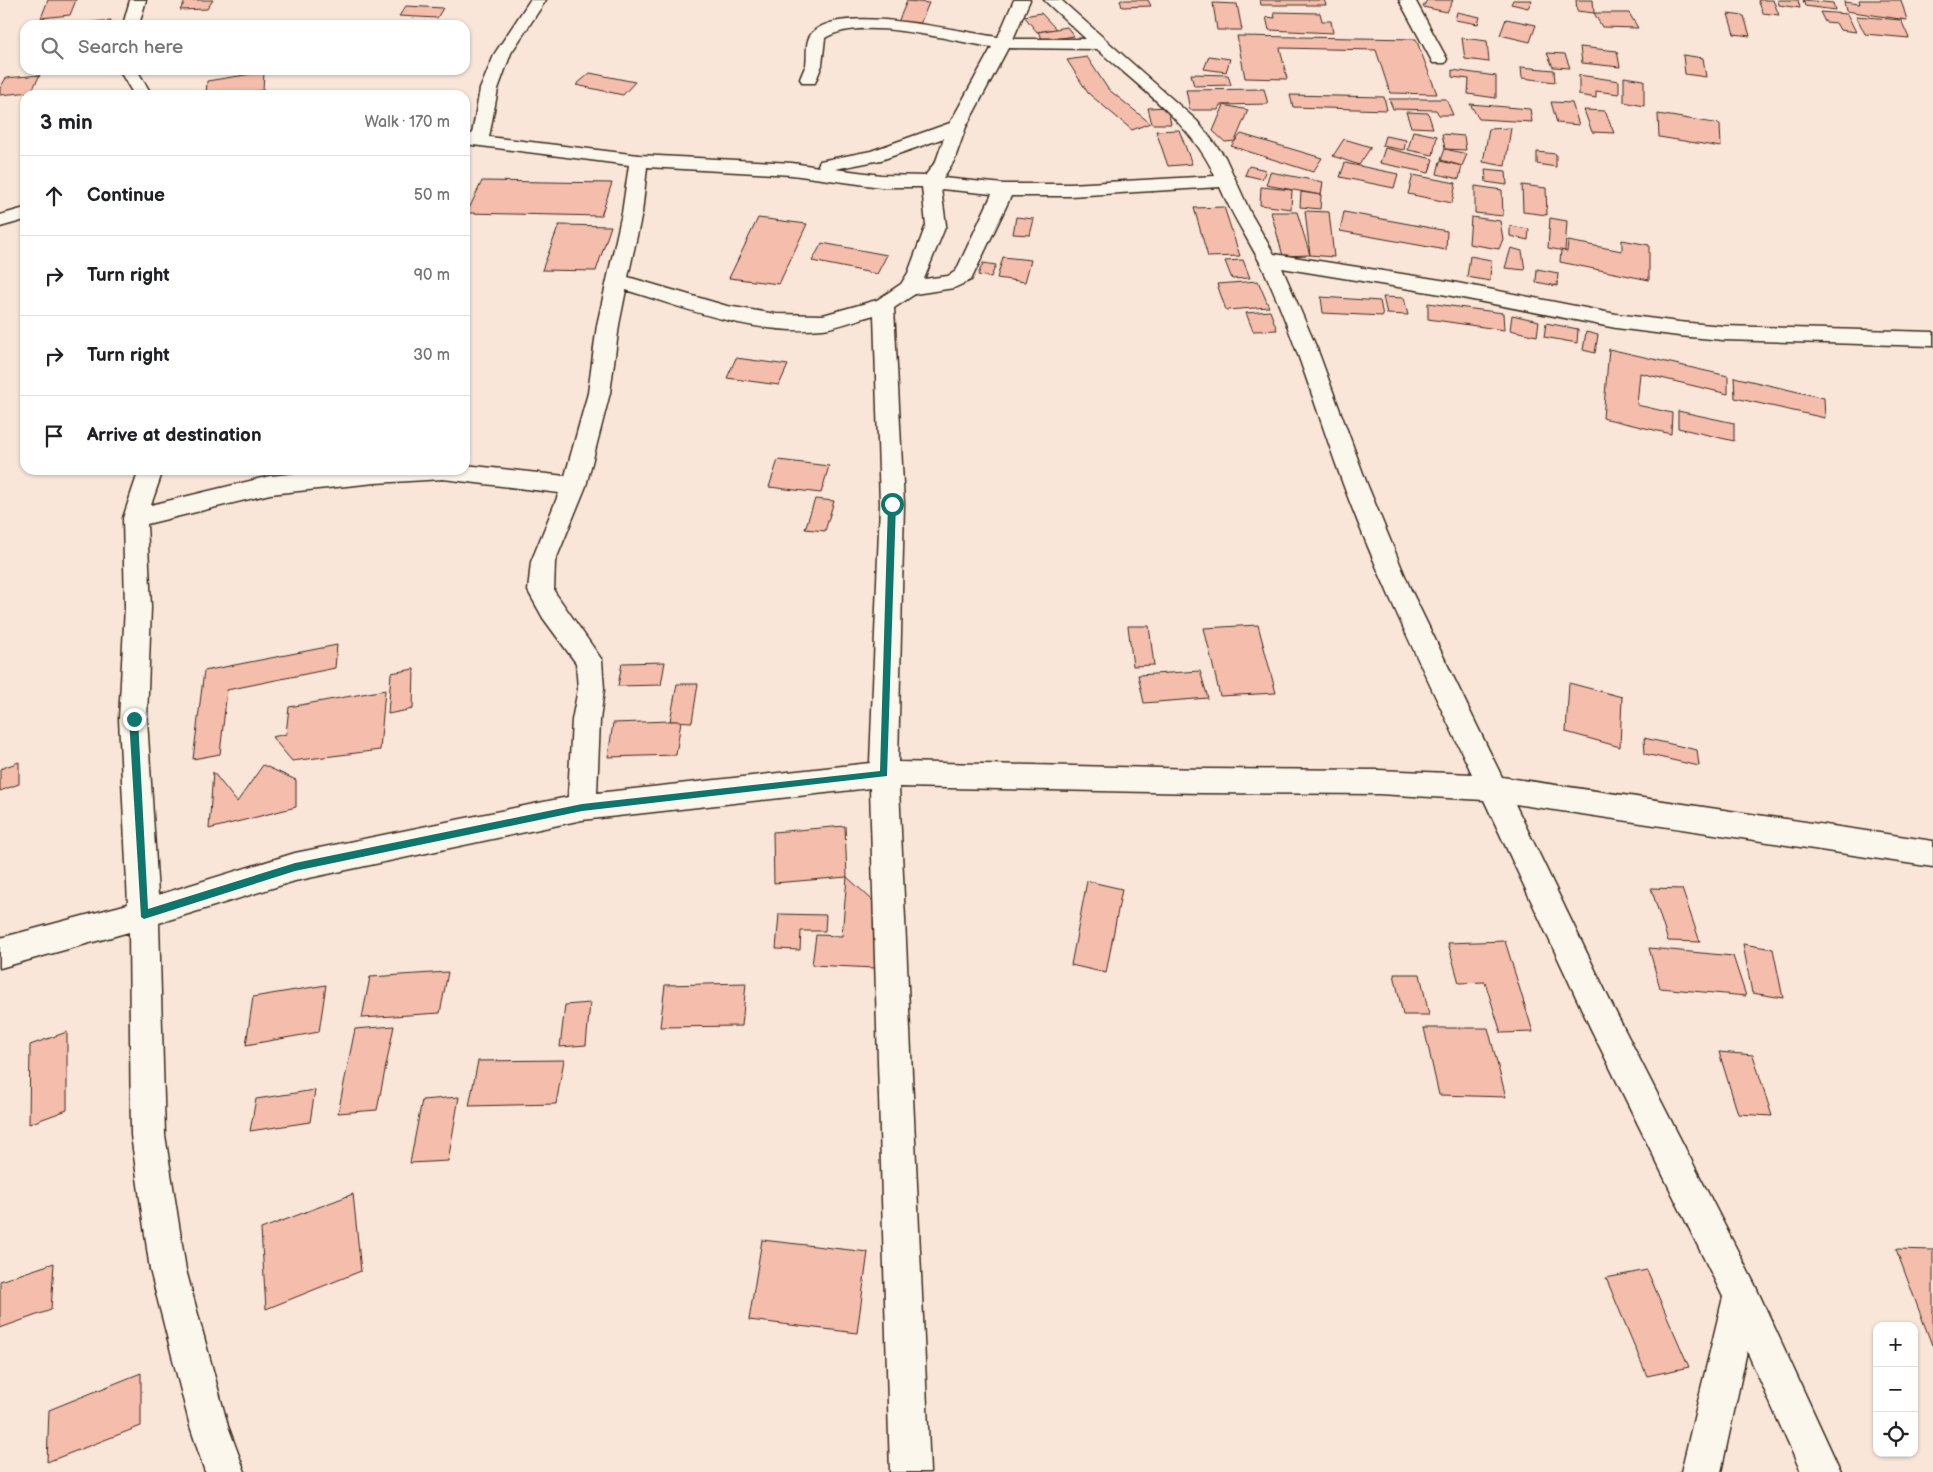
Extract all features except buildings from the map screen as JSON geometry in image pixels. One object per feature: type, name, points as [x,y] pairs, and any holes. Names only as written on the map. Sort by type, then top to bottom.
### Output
[{"type":"street","points":[[132,20],[138,0]]},
{"type":"street","points":[[538,0],[503,53],[472,139],[639,160],[792,169],[881,181],[931,182],[1004,190],[1070,190],[1225,181]]},
{"type":"street","points":[[616,280],[725,313],[776,321],[822,322],[884,305],[909,288],[918,273],[936,224],[931,182],[945,161],[957,127],[1012,26],[1022,0]]},
{"type":"street","points":[[1052,0],[1198,132],[1216,157],[1241,214],[1268,260],[1307,351],[1355,484],[1397,588],[1601,1016],[1741,1296],[1821,1472]]},
{"type":"street","points":[[1407,0],[1439,59]]},
{"type":"street","points":[[809,79],[814,63],[814,49],[819,35],[826,30],[841,26],[884,24],[1003,43],[1099,44]]},
{"type":"street","points":[[129,75],[140,90]]},
{"type":"street","points":[[792,169],[844,163],[875,156],[957,127]]},
{"type":"street","points":[[582,807],[586,720],[591,688],[589,660],[552,611],[541,591],[543,562],[574,486],[599,394],[616,280],[632,213],[639,160]]},
{"type":"street","points":[[909,288],[954,282],[964,275],[1004,190]]},
{"type":"street","points":[[0,221],[20,215]]},
{"type":"street","points":[[1268,260],[1448,288],[1616,321],[1679,329],[1933,339]]},
{"type":"street","points":[[884,305],[892,504],[884,774],[910,1472]]},
{"type":"street","points":[[149,475],[135,518],[138,607],[134,719],[144,914],[148,1136],[168,1270],[209,1426],[224,1472]]},
{"type":"street","points":[[135,518],[270,485],[365,475]]},
{"type":"street","points":[[470,475],[574,486]]},
{"type":"street","points":[[0,953],[144,914],[295,867],[582,807],[884,774],[1202,781],[1378,782],[1491,788],[1933,854]]},
{"type":"street","points":[[1701,1472],[1741,1296]]},
{"type":"route","points":[[134,719],[144,914],[295,867],[456,835],[582,807],[700,796],[806,781],[884,774],[892,504]]}]
